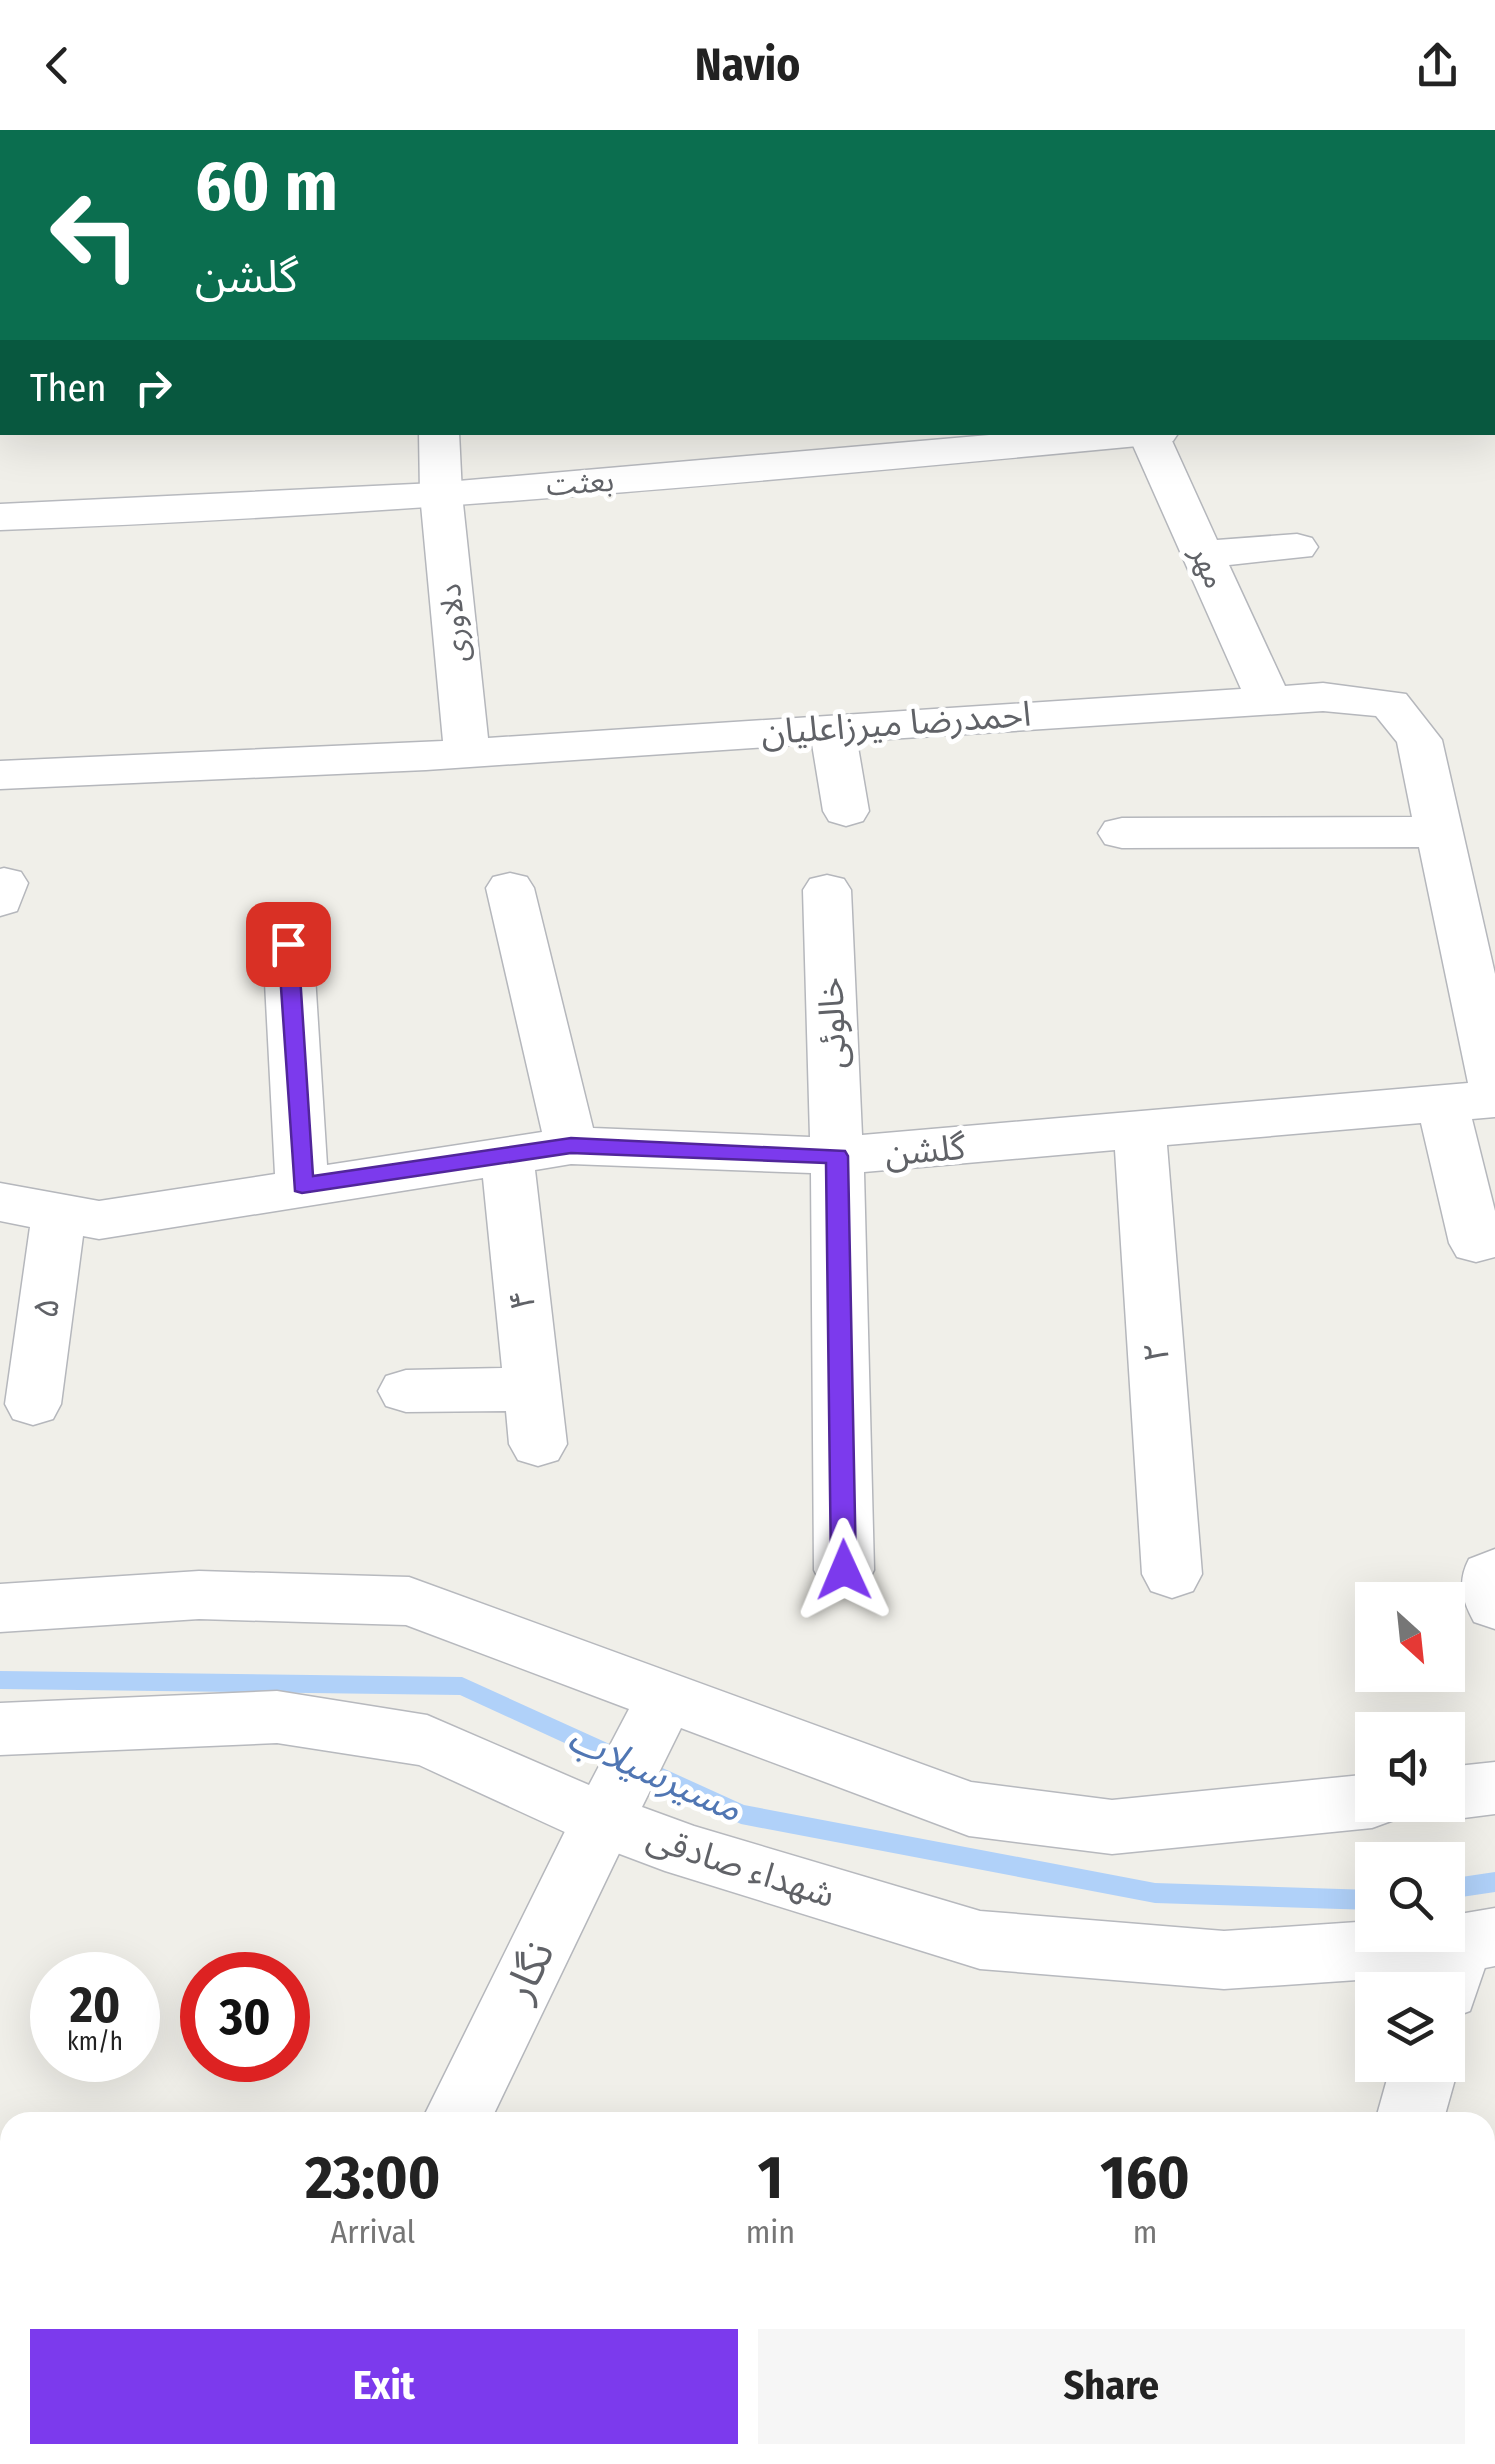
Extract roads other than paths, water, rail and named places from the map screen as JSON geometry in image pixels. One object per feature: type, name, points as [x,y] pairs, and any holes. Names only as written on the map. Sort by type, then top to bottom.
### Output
[{"type":"street","name":"دلاوری","points":[[439,435],[441,494],[467,753]]},
{"type":"street","name":"بعثت","points":[[0,518],[174,512],[441,494],[1125,435]]},
{"type":"street","name":"مهر","points":[[1149,435],[1269,700]]},
{"type":"street","points":[[1203,554],[1297,547]]},
{"type":"street","name":"احمدرضا میرزاعلیان","points":[[0,775],[467,753],[1322,697],[1390,704],[1419,740],[1495,1088]]},
{"type":"street","points":[[832,727],[846,812]]},
{"type":"street","points":[[1122,833],[1439,832]]},
{"type":"street","points":[[510,888],[571,1146]]},
{"type":"street","name":"خالوئی","points":[[827,890],[837,1156],[844,1570]]},
{"type":"street","points":[[288,944],[302,1185]]},
{"type":"street","name":"گلشن","points":[[0,1202],[99,1220],[302,1185],[571,1146],[837,1156],[1495,1098]]},
{"type":"street","points":[[1442,1103],[1476,1243]]},
{"type":"street","name":"۲","points":[[1140,1130],[1172,1574]]},
{"type":"street","name":"۴","points":[[507,1155],[538,1444]]},
{"type":"street","name":"۵","points":[[32,1404],[59,1213]]},
{"type":"street","points":[[406,1390],[532,1389]]},
{"type":"street","points":[[1495,1573],[1490,1576],[1495,1605]]},
{"type":"street","points":[[0,1608],[199,1595],[409,1601],[969,1810],[1112,1827],[1355,1802]]},
{"type":"street","name":"نگار","points":[[460,2112],[664,1699]]},
{"type":"street","name":"شهداء صادقی","points":[[0,1729],[277,1717],[427,1741],[602,1820],[688,1852],[980,1940],[1224,1960],[1467,1957]]},
{"type":"street","points":[[1465,1791],[1495,1788]]},
{"type":"street","points":[[1412,2112],[1420,2082]]},
{"type":"waterway","name":"مسیرسیلاب","points":[[0,1680],[462,1686],[741,1814],[1155,1893],[1355,1899]]},
{"type":"waterway","name":"مسیرسیلاب","points":[[1465,1886],[1495,1882]]}]
